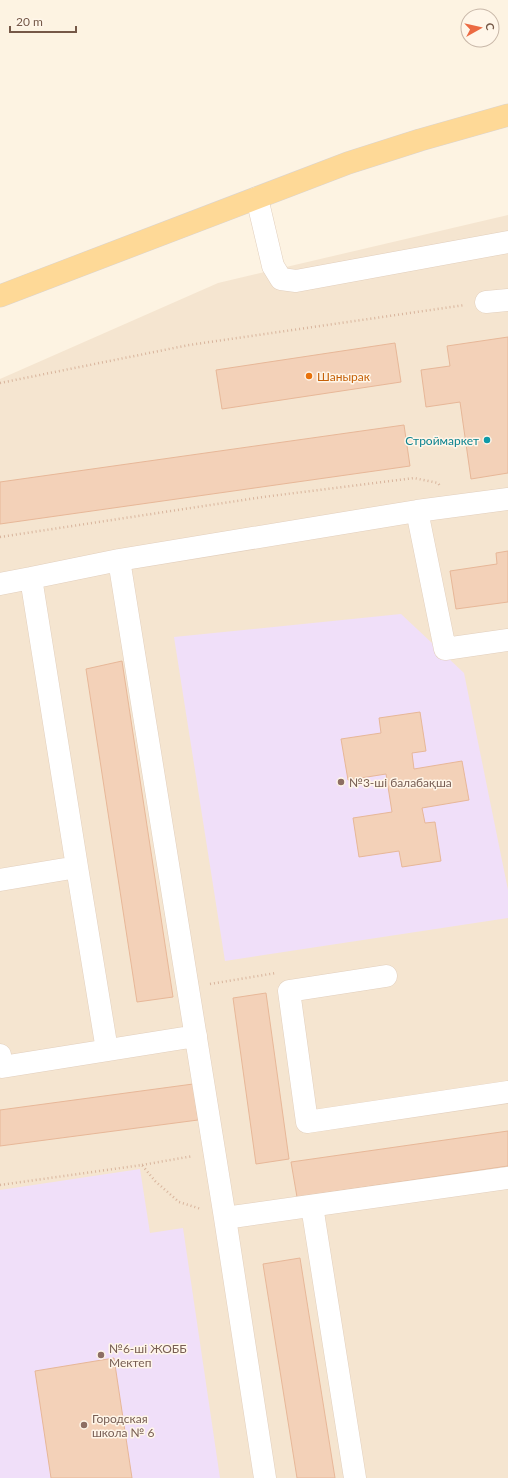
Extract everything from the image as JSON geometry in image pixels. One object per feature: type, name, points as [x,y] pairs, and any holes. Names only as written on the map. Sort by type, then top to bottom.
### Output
[{"type":"main road","points":[[0,296],[355,161],[420,140],[508,115]]},
{"type":"lane","points":[[257,198],[273,266],[281,279],[296,281],[508,242]]},
{"type":"lane","points":[[486,302],[508,300]]},
{"type":"lane","points":[[0,584],[119,560],[417,511],[508,499]]},
{"type":"lane","points":[[417,511],[445,649],[508,640]]},
{"type":"lane","points":[[119,560],[225,1218],[265,1478]]},
{"type":"lane","points":[[31,578],[107,1050]]},
{"type":"lane","points":[[0,880],[77,867]]},
{"type":"lane","points":[[386,976],[289,991],[307,1122],[508,1092]]},
{"type":"lane","points":[[0,1055],[2,1067],[196,1036]]},
{"type":"lane","points":[[225,1218],[508,1178]]},
{"type":"lane","points":[[312,1206],[355,1478]]},
{"type":"path","points":[[0,383],[189,345],[486,302]]},
{"type":"path","points":[[0,536],[263,497],[414,478],[438,483],[456,506]]},
{"type":"path","points":[[188,988],[282,972],[289,991]]},
{"type":"path","points":[[0,1185],[214,1152]]},
{"type":"path","points":[[142,1164],[155,1181],[179,1202],[225,1218]]},
{"type":"shaded area","points":[[508,215],[508,1478],[0,1478],[0,379],[218,283]]},
{"type":"shaded area","name":"№3-ші балабақша","points":[[401,614],[464,673],[508,890],[508,918],[225,961],[174,637]]},
{"type":"shaded area","name":"№6-ші ЖОББ Мектеп","points":[[140,1169],[150,1233],[183,1228],[220,1478],[0,1478],[0,1190]]},
{"type":"building","name":"Строймаркет","points":[[508,337],[508,473],[471,479],[460,402],[426,407],[421,370],[450,366],[447,346]]},
{"type":"building","name":"Шанырак","points":[[395,343],[401,382],[222,409],[216,370]]},
{"type":"building","points":[[404,425],[410,466],[0,524],[0,482]]},
{"type":"building","points":[[508,551],[508,602],[456,609],[450,571],[497,564],[496,553]]},
{"type":"building","points":[[122,661],[173,997],[137,1002],[86,669]]},
{"type":"building","points":[[420,712],[426,751],[412,753],[414,769],[462,761],[469,800],[422,808],[425,823],[435,822],[441,861],[402,867],[399,851],[359,857],[353,818],[392,812],[386,774],[348,780],[341,739],[381,733],[379,718]]},
{"type":"building","points":[[266,993],[289,1159],[256,1164],[233,998]]},
{"type":"building","points":[[193,1084],[198,1120],[0,1146],[0,1110]]},
{"type":"building","points":[[508,1131],[508,1166],[297,1197],[291,1162]]},
{"type":"building","points":[[300,1258],[335,1478],[297,1478],[263,1264]]},
{"type":"building","name":"Городская школа № 6","points":[[114,1358],[132,1478],[51,1478],[35,1371]]},
{"type":"place","name":"Шанырак","points":[[309,376]]},
{"type":"place","name":"Строймаркет","points":[[487,440]]},
{"type":"place","name":"№3-ші балабақша","points":[[341,782]]},
{"type":"place","name":"№6-ші ЖОББ Мектеп","points":[[101,1355]]},
{"type":"place","name":"Городская школа № 6","points":[[84,1425]]}]
